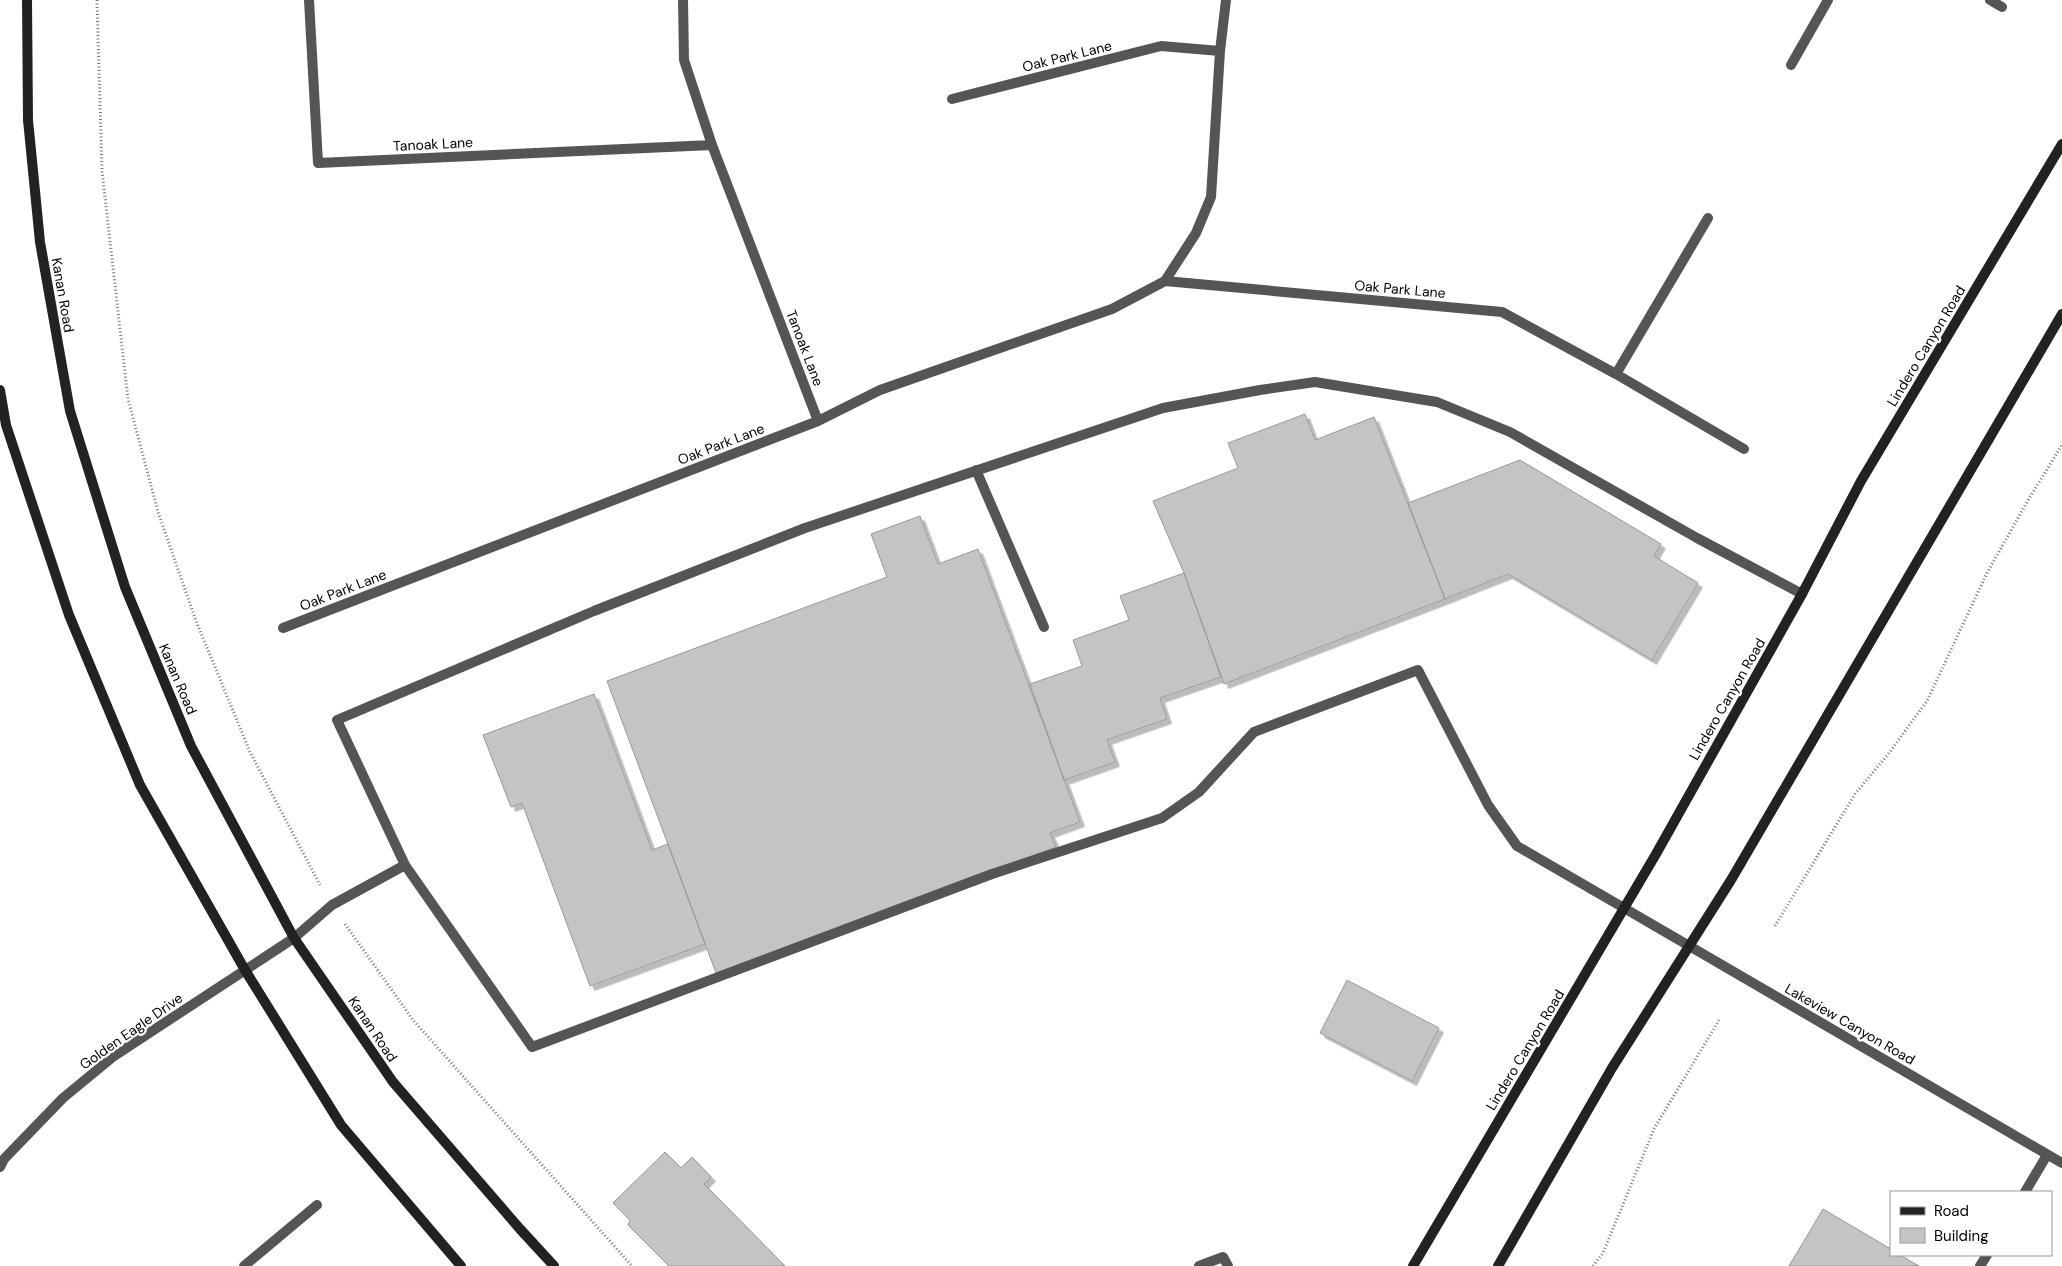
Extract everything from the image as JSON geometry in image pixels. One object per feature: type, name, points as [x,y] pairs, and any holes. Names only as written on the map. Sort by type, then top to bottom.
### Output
[{"type":"main road","name":"Kanan Road","points":[[26,0],[28,120],[40,242],[70,411],[125,587],[191,746],[294,938],[393,1082],[554,1266]]},
{"type":"main road","name":"Lindero Canyon Road","points":[[1413,1266],[1624,908],[1802,594],[1862,482],[2062,144]]},
{"type":"main road","points":[[1498,1266],[1612,1068],[1731,880],[2062,314]]},
{"type":"main road","points":[[0,390],[6,425],[69,615],[136,776],[244,970],[340,1125],[461,1266]]},
{"type":"street","name":"Tanoak Lane","points":[[309,0],[318,163],[712,144]]},
{"type":"street","name":"Tanoak Lane","points":[[682,0],[684,60],[712,144],[818,421]]},
{"type":"street","name":"Oak Park Lane","points":[[283,628],[818,421],[880,390],[1112,309],[1165,281],[1196,233],[1211,197],[1220,51],[1226,0]]},
{"type":"street","points":[[1790,65],[1828,0]]},
{"type":"street","points":[[1990,0],[2002,7]]},
{"type":"street","name":"Oak Park Lane","points":[[952,99],[1161,46],[1220,51]]},
{"type":"street","points":[[1616,374],[1708,218]]},
{"type":"street","name":"Oak Park Lane","points":[[1165,281],[1502,312],[1616,374],[1744,449]]},
{"type":"street","points":[[405,865],[336,720],[594,611],[805,528],[1163,408],[1315,382],[1437,402],[1510,432],[1697,538],[1802,594]]},
{"type":"street","points":[[976,470],[1044,627]]},
{"type":"street","name":"Lakeview Canyon Road","points":[[405,865],[532,1047],[992,874],[1162,818],[1199,792],[1254,732],[1418,670],[1488,805],[1518,846],[2062,1164]]},
{"type":"street","name":"Golden Eagle Drive","points":[[0,1167],[4,1159],[63,1098],[114,1056],[294,938],[332,905],[405,865]]},
{"type":"street","points":[[2026,1191],[2047,1155]]},
{"type":"street","points":[[244,1266],[317,1205]]},
{"type":"street","points":[[1199,1266],[1223,1257],[1228,1266]]},
{"type":"path","points":[[98,0],[102,171],[128,399],[158,512],[196,621],[250,752],[332,905],[413,1020],[632,1266]]},
{"type":"path","points":[[1775,926],[1855,794],[1889,753],[1927,701],[1988,573],[2027,502],[2062,445]]},
{"type":"path","points":[[1593,1266],[1603,1253],[1654,1129],[1718,1020]]},
{"type":"building","points":[[1305,414],[1315,440],[1374,417],[1445,599],[1224,684],[1184,573],[1153,501],[1238,468],[1228,443]]},
{"type":"building","points":[[1520,460],[1661,544],[1654,556],[1698,583],[1652,660],[1508,574],[1445,599],[1408,503]]},
{"type":"building","points":[[920,516],[938,564],[978,549],[1080,822],[1050,833],[1056,847],[716,973],[607,681],[887,577],[871,534]]},
{"type":"building","points":[[1184,573],[1221,677],[1160,698],[1167,719],[1107,740],[1115,762],[1064,780],[1030,684],[1082,666],[1073,640],[1129,620],[1120,596]]},
{"type":"building","points":[[594,694],[652,850],[668,844],[705,944],[590,986],[522,803],[511,807],[483,735]]},
{"type":"building","points":[[1347,980],[1439,1028],[1412,1081],[1320,1033]]},
{"type":"building","points":[[665,1152],[681,1168],[692,1157],[711,1177],[704,1184],[785,1266],[669,1266],[628,1225],[630,1220],[613,1203]]},
{"type":"building","points":[[1823,1209],[1890,1248],[1890,1256],[1902,1256],[1919,1266],[1789,1266]]}]
